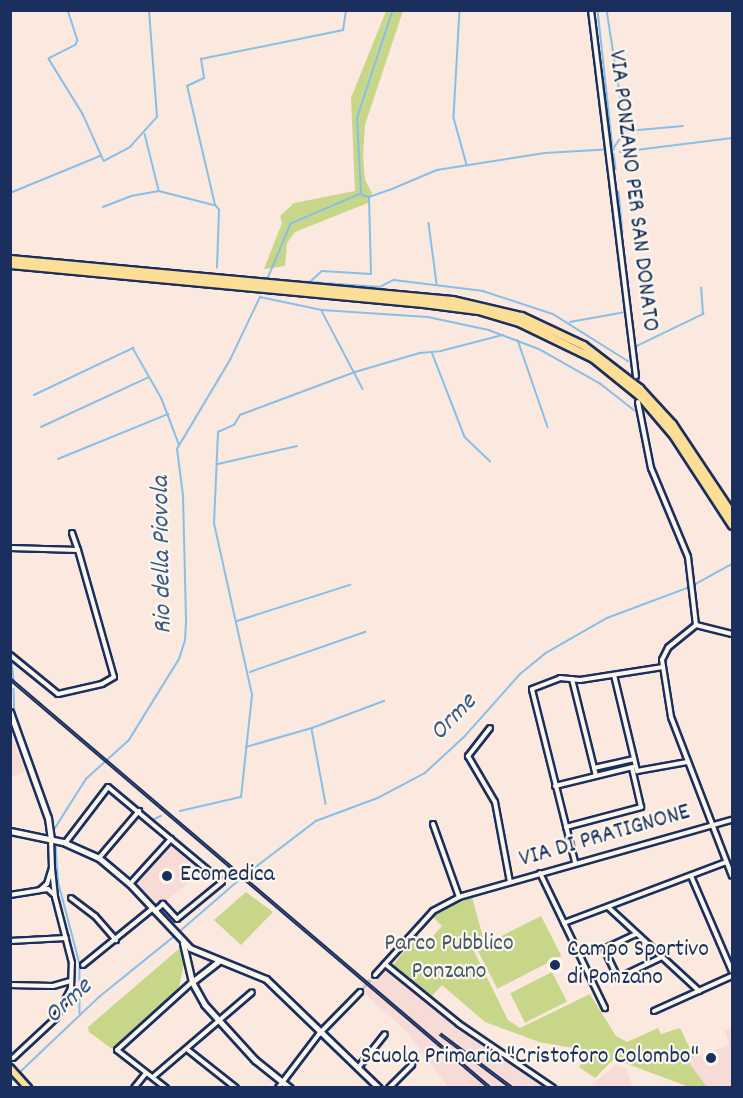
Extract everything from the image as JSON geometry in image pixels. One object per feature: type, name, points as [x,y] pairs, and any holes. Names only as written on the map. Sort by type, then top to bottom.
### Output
[{"type":"highway","points":[[10,259],[452,300],[521,316],[583,345],[639,388],[672,424],[732,514]]},
{"type":"highway","points":[[10,264],[423,303],[478,310],[519,322],[586,354],[634,391],[674,436],[732,525]]},
{"type":"main road","points":[[10,712],[48,818],[51,839]]},
{"type":"main road","points":[[10,831],[66,842],[99,858],[130,884],[182,942],[218,962],[266,979],[379,1088]]},
{"type":"main road","points":[[182,942],[192,982],[221,1022],[255,1060],[290,1088]]},
{"type":"main road","points":[[192,982],[218,962]]},
{"type":"main road","points":[[10,1068],[27,1086]]},
{"type":"street","name":"VIA PONZANO PER SAN DONATO","points":[[591,10],[610,148],[636,376]]},
{"type":"street","points":[[638,402],[642,440],[661,499],[688,557],[696,625]]},
{"type":"street","points":[[10,655],[58,694],[102,684],[114,677],[72,533]]},
{"type":"street","points":[[10,548],[78,550]]},
{"type":"street","points":[[696,625],[732,634]]},
{"type":"street","points":[[696,625],[668,648],[663,667],[671,717],[732,876]]},
{"type":"street","points":[[575,862],[532,694],[534,687],[560,678],[614,675],[663,667]]},
{"type":"street","points":[[566,827],[640,807],[634,759],[614,675]]},
{"type":"street","points":[[572,679],[596,776]]},
{"type":"street","name":"VIA DI PRATIGNONE","points":[[490,728],[468,756],[495,802],[510,882]]},
{"type":"street","points":[[594,768],[634,759]]},
{"type":"street","points":[[555,786],[596,776],[687,762]]},
{"type":"street","points":[[66,842],[108,787],[222,882],[177,919],[163,904],[83,965]]},
{"type":"street","points":[[99,858],[139,811]]},
{"type":"street","name":"VIA DI PRATIGNONE","points":[[375,975],[433,911],[459,897],[575,862],[732,820]]},
{"type":"street","points":[[433,824],[459,897]]},
{"type":"street","points":[[13,1058],[56,1018],[69,996],[71,981],[66,938],[55,897],[51,839]]},
{"type":"street","points":[[130,884],[171,839]]},
{"type":"street","points":[[564,923],[729,864]]},
{"type":"street","points":[[40,890],[52,868]]},
{"type":"street","points":[[540,873],[605,1008]]},
{"type":"street","points":[[691,876],[732,971]]},
{"type":"street","points":[[10,895],[51,890],[55,897]]},
{"type":"street","points":[[71,898],[95,916],[116,940]]},
{"type":"street","points":[[608,907],[699,991]]},
{"type":"street","points":[[636,933],[604,949],[618,978],[662,957]]},
{"type":"street","points":[[10,941],[66,938]]},
{"type":"street","points":[[385,964],[459,1024],[553,1088]]},
{"type":"street","points":[[654,1011],[732,976]]},
{"type":"street","points":[[10,985],[53,986],[71,981]]},
{"type":"street","points":[[166,1088],[117,1050],[192,982]]},
{"type":"street","points":[[153,1077],[221,1022],[252,992]]},
{"type":"street","points":[[278,1088],[321,1032],[360,992]]},
{"type":"street","points":[[358,1068],[385,1034]]},
{"type":"street","points":[[188,1050],[236,1088]]},
{"type":"street","points":[[389,1088],[412,1065]]},
{"type":"street","points":[[134,1088],[146,1072]]},
{"type":"shaded area","points":[[10,730],[25,772],[11,778],[10,778]]},
{"type":"shaded area","name":"Ecomedica","points":[[171,839],[206,868],[154,911],[130,884]]},
{"type":"shaded area","points":[[384,968],[466,1033],[544,1087],[448,1087],[407,1032],[364,993]]},
{"type":"shaded area","name":"Scuola Primaria \"Cristoforo Colombo\"","points":[[732,1028],[732,1087],[707,1087],[687,1060],[729,1045],[725,1031]]},
{"type":"shaded area","points":[[616,1064],[626,1068],[632,1087],[590,1087]]},
{"type":"green space","points":[[386,11],[403,11],[365,125],[363,156],[365,180],[372,193],[368,203],[295,232],[287,243],[285,266],[264,269],[282,223],[280,216],[294,203],[355,191],[351,98]]},
{"type":"green space","points":[[246,892],[273,912],[241,945],[214,920]]},
{"type":"green space","name":"Parco Pubblico Ponzano","points":[[472,897],[484,941],[472,947],[508,1020],[520,1028],[590,994],[616,1036],[627,1042],[658,1028],[661,1034],[680,1028],[694,1057],[687,1060],[707,1087],[689,1087],[614,1059],[595,1078],[579,1067],[590,1051],[539,1042],[485,1022],[442,985],[431,997],[392,966],[418,935],[427,943],[442,926],[433,917],[440,911]]},
{"type":"green space","points":[[541,916],[561,956],[497,989],[477,949]]},
{"type":"green space","points":[[180,948],[184,963],[179,988],[112,1049],[89,1032],[88,1027]]},
{"type":"green space","points":[[552,972],[567,1001],[525,1023],[510,993]]},
{"type":"waterway","points":[[68,10],[78,40],[76,45],[49,59],[83,114],[104,161],[130,147],[157,117],[149,10]]},
{"type":"waterway","points":[[217,268],[219,210],[215,205],[187,86],[204,78],[201,59],[343,30],[346,10]]},
{"type":"waterway","name":"Rio della Piovola","points":[[361,194],[357,118],[393,10]]},
{"type":"waterway","points":[[460,10],[454,118],[467,165]]},
{"type":"waterway","points":[[598,10],[613,147]]},
{"type":"waterway","points":[[607,10],[626,131],[614,148]]},
{"type":"waterway","points":[[627,131],[683,126]]},
{"type":"waterway","points":[[145,134],[159,190]]},
{"type":"waterway","points":[[620,152],[732,138]]},
{"type":"waterway","points":[[362,195],[369,197],[437,170],[545,153],[614,149]]},
{"type":"waterway","points":[[614,154],[616,169]]},
{"type":"waterway","points":[[10,193],[100,156]]},
{"type":"waterway","points":[[103,207],[131,196],[159,191],[214,205]]},
{"type":"waterway","points":[[619,192],[623,232]]},
{"type":"waterway","points":[[361,194],[291,224],[268,279],[380,287],[394,280],[483,291],[553,314],[628,361]]},
{"type":"waterway","points":[[310,282],[322,271],[371,274],[369,198]]},
{"type":"waterway","points":[[429,223],[437,284]]},
{"type":"waterway","points":[[629,300],[635,347],[703,314],[701,288]]},
{"type":"waterway","name":"Rio della Piovola","points":[[55,828],[86,779],[129,740],[179,659],[185,641],[186,619],[183,496],[177,449],[230,360],[260,297],[322,310],[428,317],[489,330],[539,349],[601,384],[634,410]]},
{"type":"waterway","points":[[322,311],[363,389]]},
{"type":"waterway","points":[[570,322],[625,312]]},
{"type":"waterway","points":[[180,811],[241,797],[252,695],[214,524],[218,432],[234,425],[240,415],[355,372],[420,353],[441,351],[503,335]]},
{"type":"waterway","points":[[518,340],[548,427]]},
{"type":"waterway","points":[[34,395],[133,348],[162,399],[179,444]]},
{"type":"waterway","points":[[432,352],[465,437],[490,461]]},
{"type":"waterway","points":[[41,427],[149,377]]},
{"type":"waterway","points":[[58,459],[168,414]]},
{"type":"waterway","points":[[218,464],[297,446]]},
{"type":"waterway","name":"Orme","points":[[694,585],[732,564]]},
{"type":"waterway","points":[[237,621],[350,585]]},
{"type":"waterway","name":"Orme","points":[[244,876],[316,821],[378,798],[425,773],[465,736],[520,674],[546,653],[607,618],[690,587]]},
{"type":"waterway","points":[[250,672],[365,632]]},
{"type":"waterway","points":[[10,643],[12,652]]},
{"type":"waterway","points":[[12,660],[14,680]]},
{"type":"waterway","points":[[14,689],[15,714]]},
{"type":"waterway","points":[[246,747],[312,728],[384,701]]},
{"type":"waterway","points":[[312,729],[326,804]]},
{"type":"waterway","points":[[151,821],[161,816]]},
{"type":"waterway","name":"Rio della Piovola","points":[[56,845],[59,884],[80,964]]},
{"type":"waterway","name":"Orme","points":[[179,932],[239,880]]},
{"type":"waterway","name":"Orme","points":[[19,1073],[99,997],[172,938]]},
{"type":"waterway","name":"Rio della Piovola","points":[[80,967],[80,1013]]},
{"type":"waterway","name":"Orme","points":[[10,1082],[14,1079]]},
{"type":"tunnel","points":[[360,992],[375,975]]},
{"type":"railway","points":[[10,679],[490,1088]]},
{"type":"railway","points":[[440,1034],[512,1088]]},
{"type":"place","name":"Ecomedica","points":[[167,876]]},
{"type":"place","name":"Campo Sportivo di Ponzano","points":[[555,965]]},
{"type":"place","name":"Scuola Primaria \"Cristoforo Colombo\"","points":[[711,1058]]}]
